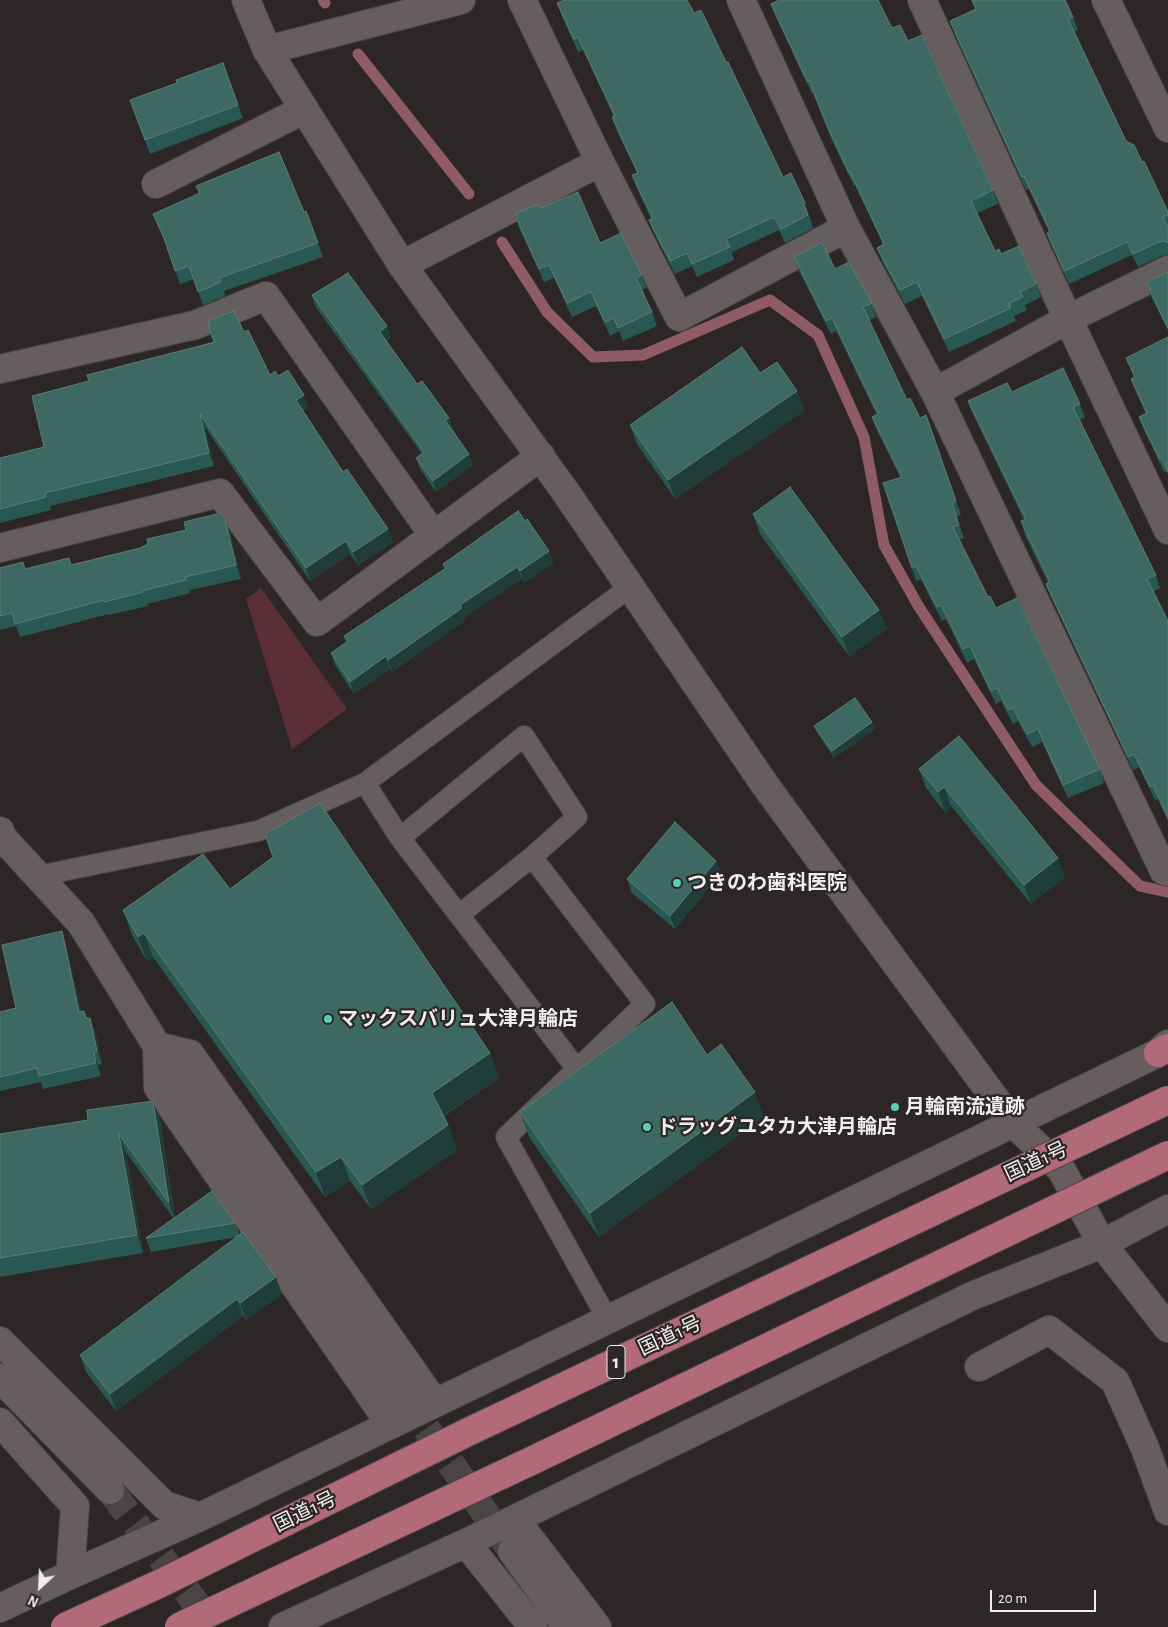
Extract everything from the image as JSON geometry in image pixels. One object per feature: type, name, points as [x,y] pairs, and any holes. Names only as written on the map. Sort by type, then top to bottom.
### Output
[{"type":"highway","name":"国道1号","points":[[65,1627],[468,1432],[1168,1100]]},
{"type":"highway","points":[[178,1627],[1168,1155]]},
{"type":"street","points":[[246,0],[267,50],[402,265],[541,456],[765,785],[1013,1123],[1060,1169],[1102,1244],[1168,1328]]},
{"type":"street","points":[[267,50],[461,0]]},
{"type":"street","points":[[522,0],[600,162],[679,317],[846,228]]},
{"type":"street","points":[[741,0],[846,228],[935,392],[1164,871],[1168,872]]},
{"type":"street","points":[[922,0],[1068,319],[1168,530]]},
{"type":"street","points":[[1106,0],[1168,128]]},
{"type":"street","points":[[156,184],[304,110]]},
{"type":"street","points":[[402,265],[600,162]]},
{"type":"street","points":[[935,392],[1068,319],[1168,270]]},
{"type":"street","points":[[0,369],[194,325],[266,296],[434,536]]},
{"type":"street","points":[[0,548],[220,493],[317,622],[541,456]]},
{"type":"street","points":[[0,834],[81,923],[157,1046],[402,1394]]},
{"type":"street","points":[[157,1046],[190,1054],[435,1404]]},
{"type":"street","points":[[157,1046],[158,1087],[391,1425]]},
{"type":"street","points":[[0,1608],[200,1517],[435,1404],[1164,1048]]},
{"type":"street","points":[[290,1625],[466,1543],[972,1296],[1102,1244],[1168,1209]]},
{"type":"street","points":[[979,1367],[1049,1330],[1115,1381],[1144,1448],[1168,1512]]},
{"type":"street","points":[[0,1341],[164,1505],[200,1517]]},
{"type":"street","points":[[0,1378],[110,1490]]},
{"type":"street","points":[[0,1422],[75,1506],[70,1575]]},
{"type":"street","points":[[515,1519],[597,1627]]},
{"type":"street","points":[[466,1543],[533,1627]]},
{"type":"street","points":[[512,1551],[567,1627]]},
{"type":"lane","points":[[38,876],[258,831],[365,783],[630,587]]},
{"type":"lane","points":[[400,838],[524,736],[578,817],[532,857],[459,915]]},
{"type":"lane","points":[[365,783],[400,838],[577,1069]]},
{"type":"lane","points":[[532,857],[645,1004],[506,1137],[608,1320]]},
{"type":"shaded area","points":[[261,588],[347,709],[292,749],[246,599]]},
{"type":"building","points":[[564,0],[687,0],[694,13],[701,10],[783,177],[791,173],[805,203],[803,204],[808,215],[781,229],[774,217],[726,239],[730,247],[692,264],[687,253],[670,261],[649,220],[653,218],[632,175],[638,173],[612,117],[615,116],[578,37],[574,39],[557,3]]},
{"type":"building","points":[[779,0],[878,0],[892,28],[900,25],[908,41],[922,35],[993,190],[971,201],[995,251],[999,249],[1001,254],[1019,246],[1036,284],[1020,292],[1023,297],[1009,303],[1011,308],[944,339],[917,282],[900,290],[877,248],[884,244],[826,123],[809,80],[807,81],[771,4]]},
{"type":"building","points":[[972,0],[1065,0],[1073,17],[1068,19],[1126,141],[1134,145],[1142,162],[1144,161],[1168,212],[1168,215],[1163,217],[1168,228],[1168,243],[1164,241],[1156,243],[1133,254],[1127,242],[1064,271],[1047,233],[1050,231],[1024,176],[1022,177],[950,21],[976,9]]},
{"type":"building","points":[[223,63],[238,105],[145,140],[130,100],[177,83],[176,80]]},
{"type":"building","points":[[279,152],[304,212],[306,211],[318,243],[219,278],[221,282],[198,292],[189,266],[175,271],[163,235],[153,214],[200,193],[196,186]]},
{"type":"building","points":[[578,192],[600,243],[621,233],[642,275],[636,278],[652,312],[618,328],[614,318],[605,322],[591,292],[567,303],[549,265],[539,269],[515,214],[539,204],[541,208]]},
{"type":"building","points":[[822,242],[835,269],[849,262],[872,303],[863,307],[907,400],[910,398],[920,418],[926,415],[956,501],[952,503],[959,525],[953,527],[988,597],[990,596],[996,608],[1017,598],[1100,769],[1063,785],[1038,729],[1027,734],[1013,708],[1008,710],[997,688],[991,691],[970,646],[963,649],[941,605],[937,607],[916,566],[912,568],[883,483],[902,477],[872,417],[878,414],[832,318],[826,321],[794,257]]},
{"type":"building","points":[[1168,272],[1168,328],[1146,282]]},
{"type":"building","points":[[348,273],[387,326],[380,332],[417,384],[422,381],[449,418],[445,420],[469,454],[433,481],[416,458],[424,452],[312,295]]},
{"type":"building","points":[[234,311],[244,332],[248,330],[270,375],[275,371],[278,376],[288,370],[304,395],[296,400],[343,472],[347,469],[388,529],[353,552],[346,541],[306,568],[200,414],[209,453],[45,493],[46,497],[0,509],[0,458],[44,447],[32,396],[89,381],[87,375],[215,342],[208,327],[210,326],[208,321]]},
{"type":"building","points":[[1168,337],[1168,472],[1139,417],[1147,413],[1131,379],[1135,377],[1126,358]]},
{"type":"building","points":[[742,347],[760,373],[777,362],[797,391],[668,480],[630,425]]},
{"type":"building","points":[[1063,368],[1080,404],[1073,407],[1156,575],[1147,579],[1168,621],[1168,818],[1153,786],[1150,787],[1134,754],[1128,757],[1046,584],[1050,582],[1021,521],[1026,519],[968,401],[1007,383],[1012,392]]},
{"type":"building","points":[[790,487],[879,610],[842,637],[753,514]]},
{"type":"building","points":[[518,511],[525,521],[527,519],[549,551],[520,571],[517,567],[460,605],[462,608],[388,660],[386,656],[350,682],[331,653],[348,641],[344,636],[446,568],[443,564]]},
{"type":"building","points":[[221,513],[225,519],[236,565],[185,577],[186,580],[143,592],[104,602],[104,600],[15,624],[12,613],[0,616],[0,568],[23,562],[25,569],[69,558],[71,565],[140,548],[148,544],[147,539],[186,530],[184,522]]},
{"type":"building","points":[[855,698],[872,722],[832,751],[814,726]]},
{"type":"building","points":[[959,736],[1058,858],[1024,885],[944,787],[938,792],[919,769]]},
{"type":"building","name":"マックスバリュ大津月輪店","points":[[320,803],[490,1053],[432,1093],[448,1125],[362,1185],[341,1157],[316,1172],[144,933],[138,937],[123,910],[203,854],[230,889],[273,857],[265,834]]},
{"type":"building","name":"つきのわ歯科医院","points":[[675,822],[716,861],[670,916],[627,879]]},
{"type":"building","points":[[62,931],[79,1012],[84,1011],[86,1018],[90,1018],[97,1051],[94,1052],[96,1063],[39,1076],[37,1068],[0,1077],[0,1012],[16,1008],[2,945]]},
{"type":"building","name":"ドラッグユタカ大津月輪店","points":[[672,1002],[707,1055],[721,1044],[755,1092],[590,1213],[520,1112]]},
{"type":"building","points":[[153,1101],[169,1203],[119,1134],[137,1235],[0,1258],[0,1134],[88,1120],[87,1110]]},
{"type":"building","points":[[212,1191],[235,1223],[146,1238]]},
{"type":"building","points":[[243,1232],[276,1277],[240,1303],[237,1299],[110,1394],[80,1355]]},
{"type":"waterway","points":[[358,54],[469,194]]},
{"type":"waterway","points":[[502,242],[547,312],[593,357],[643,355],[770,300],[818,335],[864,437],[884,545],[919,607],[1036,785],[1140,886],[1168,892]]},
{"type":"tunnel","points":[[402,1394],[509,1547]]},
{"type":"tunnel","points":[[110,1490],[214,1627]]},
{"type":"place","name":"つきのわ歯科医院","points":[[677,883]]},
{"type":"place","name":"マックスバリュ大津月輪店","points":[[328,1019]]},
{"type":"place","name":"月輪南流遺跡","points":[[895,1107]]},
{"type":"place","name":"ドラッグユタカ大津月輪店","points":[[647,1127]]}]
